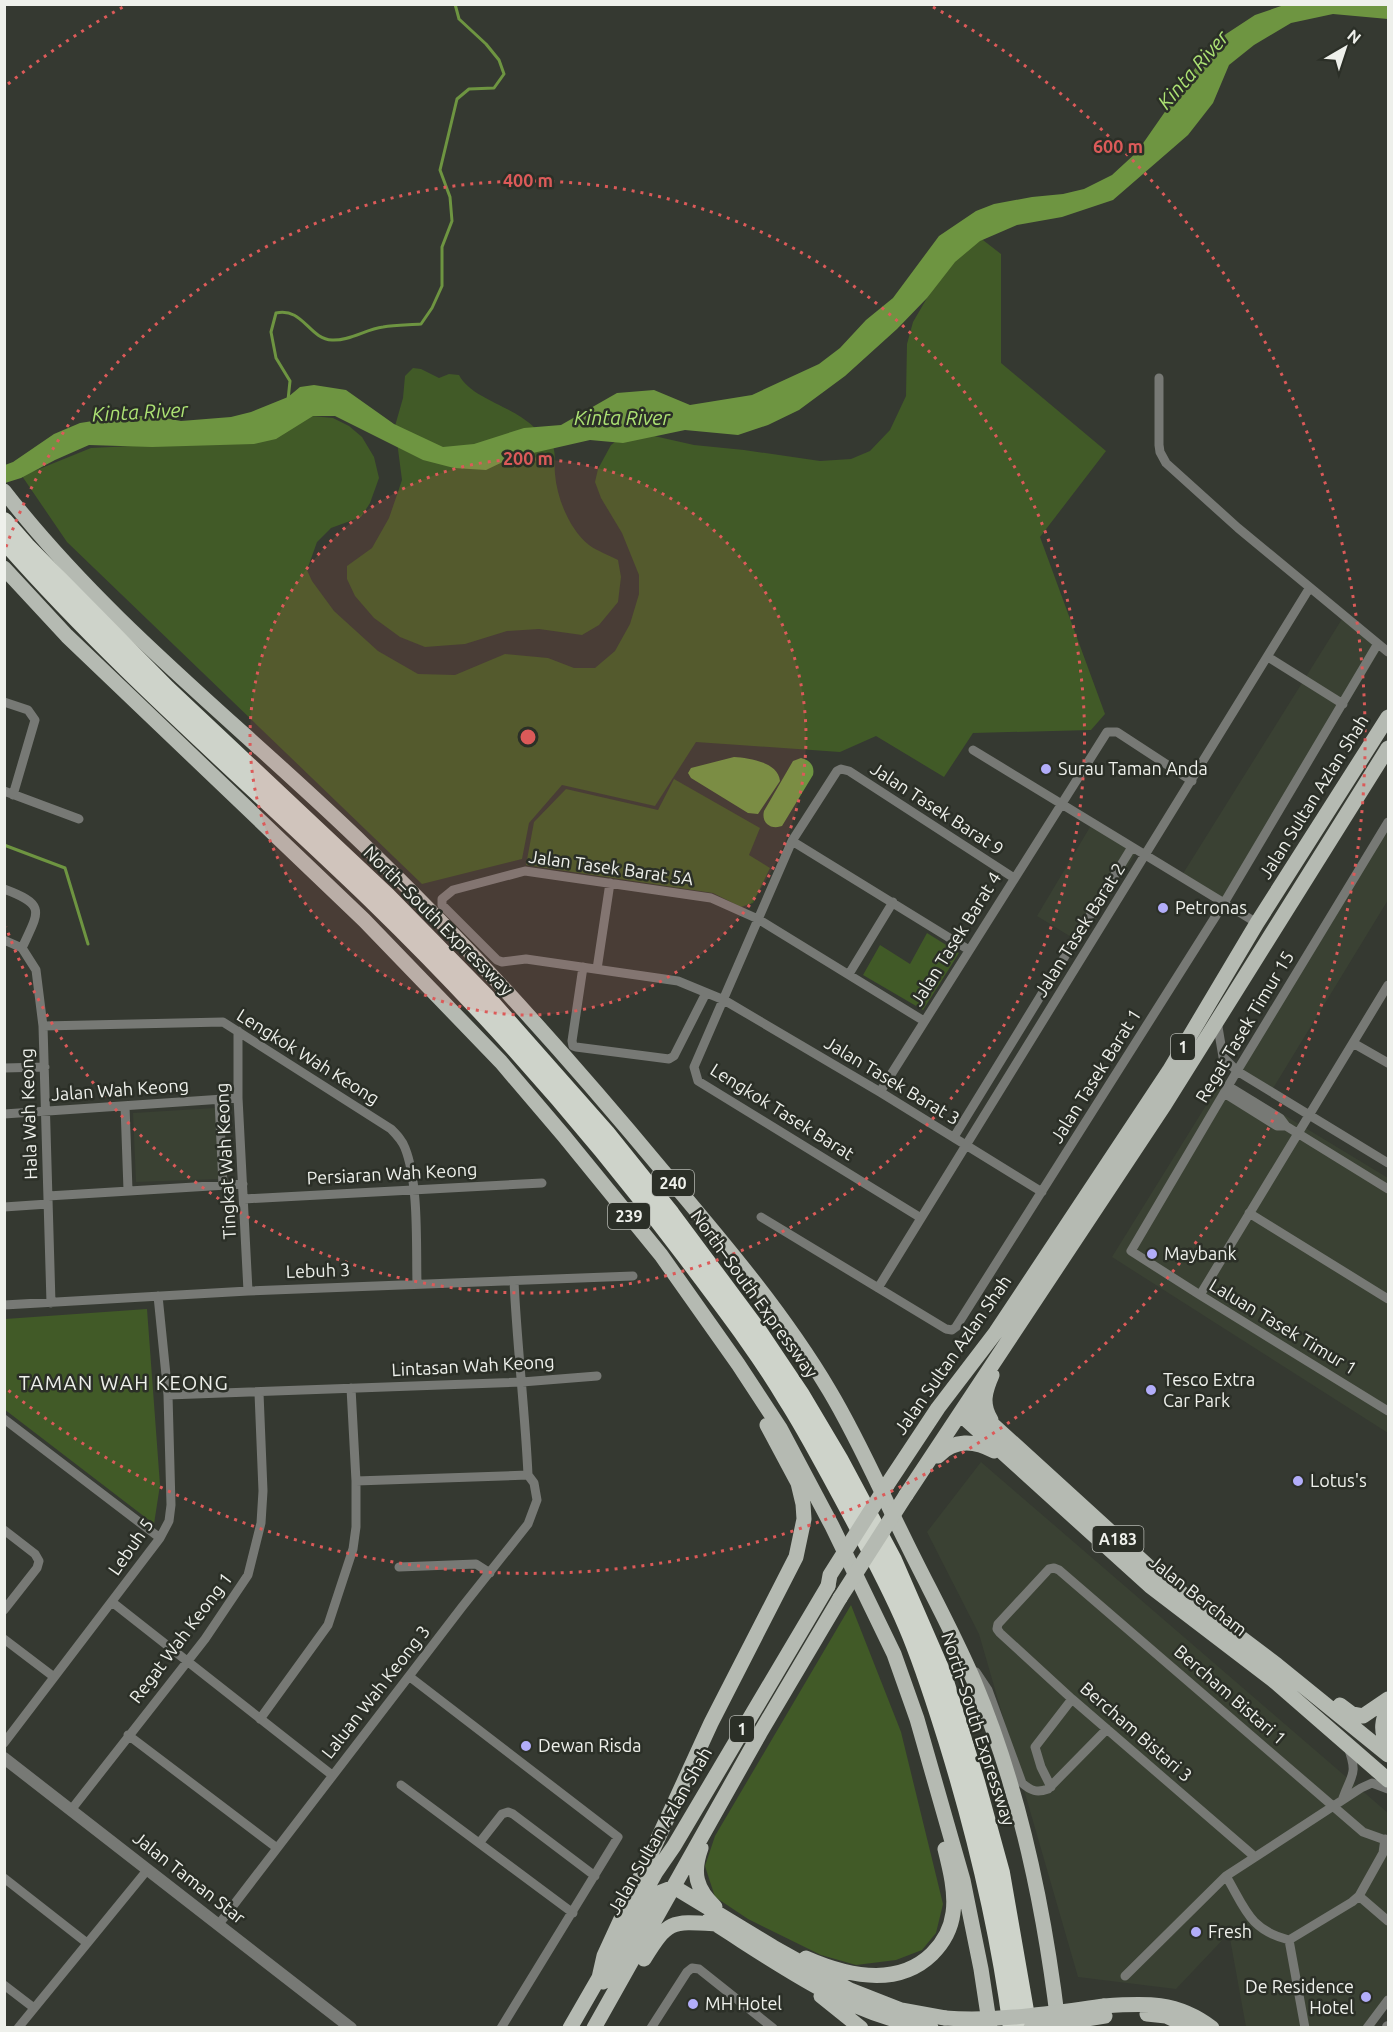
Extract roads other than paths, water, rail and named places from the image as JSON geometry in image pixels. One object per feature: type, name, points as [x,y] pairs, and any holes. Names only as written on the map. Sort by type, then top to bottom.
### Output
[{"type":"highway","name":"North–South Expressway","points":[[4,521],[167,689],[387,896],[485,996],[606,1133],[671,1214],[758,1331],[801,1395],[839,1458],[893,1560],[943,1675],[1001,1873],[1030,2028]]},
{"type":"highway","name":"North–South Expressway","points":[[4,540],[131,674],[375,903],[487,1017],[594,1140],[657,1218],[745,1335],[787,1399],[823,1461],[883,1572],[909,1630],[938,1713],[978,1848],[1004,1967],[1012,2028]]},
{"type":"main road","name":"240","points":[[4,491],[122,621],[360,841],[428,907],[531,1017],[704,1219],[795,1338],[829,1390],[867,1459],[975,1682],[999,1747],[1034,1870],[1048,1944],[1059,2028]]},
{"type":"main road","name":"239","points":[[4,568],[67,636],[364,920],[501,1062],[661,1255],[738,1364],[780,1428],[832,1526],[894,1654],[917,1719],[963,1880],[990,2028]]},
{"type":"main road","name":"Jalan Sultan Azlan Shah","points":[[594,2028],[664,1896],[707,1828],[840,1598],[928,1422],[996,1332],[1169,1071],[1257,923],[1389,717]]},
{"type":"main road","name":"Jalan Sultan Azlan Shah","points":[[570,2028],[651,1881],[828,1586],[831,1575],[895,1489],[920,1475],[962,1407],[1166,1104],[1389,748]]},
{"type":"main road","points":[[999,1432],[985,1410],[984,1398],[987,1386],[1010,1337]]},
{"type":"main road","points":[[599,1978],[604,1956],[659,1833],[711,1723],[778,1595],[796,1557],[801,1540],[804,1519],[798,1483],[776,1444],[738,1364]]},
{"type":"main road","points":[[895,1489],[943,1413],[962,1407],[958,1392],[966,1371]]},
{"type":"main road","name":"Jalan Bercham","points":[[962,1407],[999,1432],[1159,1576],[1387,1752]]},
{"type":"main road","name":"Jalan Bercham","points":[[962,1407],[1083,1525],[1150,1586],[1273,1680],[1389,1780]]},
{"type":"main road","points":[[920,1475],[945,1449],[951,1446],[970,1442],[984,1446],[994,1451],[1075,1523],[1083,1525]]},
{"type":"main road","points":[[1277,1665],[1297,1674],[1352,1714],[1363,1716],[1389,1699]]},
{"type":"main road","points":[[1387,1752],[1383,1726],[1389,1705]]},
{"type":"main road","points":[[1373,1710],[1368,1725],[1366,1747],[1369,1754],[1389,1771]]},
{"type":"main road","points":[[770,1952],[785,1948],[837,1970],[884,1976],[910,1970],[940,1946],[951,1923],[953,1892],[948,1860],[924,1763],[917,1719]]},
{"type":"main road","points":[[707,1828],[698,1856],[697,1882],[722,1922]]},
{"type":"main road","points":[[664,1896],[665,1876],[674,1846]]},
{"type":"main road","points":[[577,2028],[645,1905],[664,1896],[722,1922],[861,2008],[931,2028]]},
{"type":"main road","points":[[603,2028],[665,1929],[679,1923],[722,1922]]},
{"type":"main road","points":[[770,1952],[850,1990],[901,2010],[945,2018],[1000,2019],[1104,2011],[1166,2016],[1192,2028]]},
{"type":"main road","points":[[770,1952],[776,1967],[822,1996],[861,2028]]},
{"type":"main road","points":[[1030,2028],[1139,2003],[1172,2007],[1196,2016],[1212,2028]]},
{"type":"street","points":[[1159,378],[1159,445],[1166,463],[1238,528],[1316,591],[1377,645],[1389,652]]},
{"type":"street","name":"Jalan Tasek Barat 2","points":[[878,1288],[1307,592],[1311,589]]},
{"type":"street","name":"Jalan Tasek Barat 1","points":[[761,1217],[946,1329],[951,1330],[957,1327],[1224,903],[1377,645]]},
{"type":"street","points":[[1268,657],[1343,704]]},
{"type":"street","points":[[4,702],[28,710],[35,720],[9,793],[79,819]]},
{"type":"street","name":"Jalan Tasek Barat 4","points":[[880,1092],[1107,732],[1117,732],[1192,781]]},
{"type":"street","points":[[973,750],[1257,923]]},
{"type":"street","name":"Lengkok Tasek Barat","points":[[841,769],[834,774],[792,841],[694,1067],[698,1081],[921,1218]]},
{"type":"street","name":"Jalan Tasek Barat 9","points":[[841,769],[849,771],[1014,878]]},
{"type":"street","name":"Regat Tasek Timur 15","points":[[1131,1251],[1226,1089],[1389,822]]},
{"type":"street","points":[[792,841],[969,950]]},
{"type":"street","points":[[954,1137],[1132,847]]},
{"type":"street","name":"Jalan Tasek Barat 5A","points":[[475,938],[442,905],[442,899],[449,891],[525,871],[711,898],[758,919],[924,1022]]},
{"type":"street","points":[[597,969],[610,883]]},
{"type":"street","points":[[4,890],[26,898],[33,903],[36,909],[34,921],[22,948],[4,940]]},
{"type":"street","points":[[849,974],[893,902]]},
{"type":"street","name":"Jalan Tasek Barat 3","points":[[475,938],[497,960],[502,962],[526,959],[678,981],[724,1000],[880,1092],[1042,1192]]},
{"type":"street","name":"Hala Wah Keong","points":[[22,948],[36,970],[43,1026],[51,1303]]},
{"type":"street","points":[[583,967],[572,1041],[573,1046],[576,1047],[669,1059],[674,1056],[706,993]]},
{"type":"street","points":[[1200,1295],[1389,985]]},
{"type":"street","name":"Lengkok Wah Keong","points":[[43,1026],[219,1021],[391,1129],[406,1149],[413,1189],[417,1284]]},
{"type":"street","points":[[1217,1022],[1223,1057],[1237,1071],[1389,1163]]},
{"type":"street","name":"Tingkat Wah Keong","points":[[238,1031],[238,1098],[248,1291]]},
{"type":"street","points":[[1353,1043],[1389,1063]]},
{"type":"street","points":[[4,1068],[45,1067]]},
{"type":"street","points":[[1226,1089],[1276,1126],[1286,1126],[1389,1189]]},
{"type":"street","name":"Jalan Wah Keong","points":[[4,1114],[238,1098]]},
{"type":"street","name":"Tingkat Wah Keong","points":[[219,1100],[223,1185]]},
{"type":"street","points":[[125,1106],[128,1190]]},
{"type":"street","name":"Persiaran Wah Keong","points":[[244,1199],[542,1183]]},
{"type":"street","points":[[4,1207],[128,1190],[243,1184]]},
{"type":"street","points":[[1249,1214],[1389,1299]]},
{"type":"street","name":"Laluan Tasek Timur 1","points":[[1131,1251],[1389,1410]]},
{"type":"street","name":"Lebuh 3","points":[[4,1305],[248,1291],[633,1276]]},
{"type":"street","name":"Laluan Wah Keong 3","points":[[219,1924],[332,1775],[490,1574],[533,1515],[537,1492],[528,1474],[514,1281]]},
{"type":"street","name":"Lebuh 5","points":[[4,1743],[160,1538],[169,1521],[171,1505],[168,1395],[158,1296]]},
{"type":"street","name":"Lintasan Wah Keong","points":[[168,1395],[522,1382],[597,1376]]},
{"type":"street","points":[[260,1719],[328,1625],[353,1549],[356,1527],[356,1481],[351,1388]]},
{"type":"street","name":"Regat Wah Keong 1","points":[[71,1810],[187,1662],[248,1575],[261,1523],[263,1491],[259,1393]]},
{"type":"street","points":[[4,1419],[160,1538]]},
{"type":"street","points":[[356,1481],[528,1474]]},
{"type":"street","points":[[4,1530],[36,1554],[39,1561],[37,1568],[4,1610]]},
{"type":"street","points":[[399,1567],[476,1564],[490,1574]]},
{"type":"street","name":"Bercham Bistari 1","points":[[997,1629],[998,1624],[1049,1569],[1054,1568],[1068,1577],[1363,1832],[1387,1840]]},
{"type":"street","points":[[112,1602],[332,1775]]},
{"type":"street","name":"Bercham Bistari 3","points":[[997,1629],[1072,1699],[1255,1857]]},
{"type":"street","points":[[4,1639],[54,1677]]},
{"type":"street","points":[[955,1639],[988,1690],[1022,1784],[1030,1790],[1040,1792],[1051,1787],[1107,1729]]},
{"type":"street","points":[[410,1677],[618,1837],[501,2028]]},
{"type":"street","points":[[1051,1787],[1041,1767],[1035,1747],[1072,1699]]},
{"type":"street","points":[[128,1735],[277,1848]]},
{"type":"street","points":[[1125,1976],[1226,1876],[1335,1807],[1343,1798],[1352,1779],[1354,1769],[1348,1745]]},
{"type":"street","name":"Jalan Taman Star","points":[[4,1758],[351,2028]]},
{"type":"street","points":[[1343,1798],[1372,1783],[1389,1788]]},
{"type":"street","points":[[401,1785],[573,1913]]},
{"type":"street","points":[[480,1842],[502,1814],[508,1812],[595,1876]]},
{"type":"street","points":[[1226,1876],[1253,1923],[1277,1937],[1289,1940],[1359,1896],[1383,1853],[1387,1840]]},
{"type":"street","points":[[18,2028],[148,1869]]},
{"type":"street","points":[[4,1878],[87,1943]]},
{"type":"street","points":[[1359,1896],[1389,1921]]},
{"type":"street","points":[[1289,1940],[1305,2028]]},
{"type":"street","points":[[651,2028],[687,1972],[692,1968],[773,2028]]},
{"type":"street","points":[[4,1985],[34,2008]]},
{"type":"street","points":[[1367,2028],[1389,2000]]},
{"type":"water","name":"Kinta River","points":[[1287,4],[1388,5],[1388,19],[1333,14],[1291,23],[1254,45],[1229,65],[1213,103],[1188,135],[1113,200],[1062,217],[1017,225],[980,241],[955,262],[927,298],[897,329],[845,376],[799,410],[768,425],[738,435],[685,430],[623,443],[590,440],[511,458],[486,470],[454,468],[423,460],[335,416],[313,416],[276,439],[254,444],[152,447],[89,445],[21,478],[5,483],[5,465],[54,434],[80,423],[125,416],[154,416],[181,421],[231,417],[251,412],[288,397],[300,387],[314,385],[346,390],[394,424],[443,447],[474,444],[524,428],[561,425],[617,393],[654,390],[690,405],[752,395],[819,364],[840,348],[866,320],[893,298],[939,236],[976,211],[994,204],[1084,189],[1112,175],[1137,152],[1203,57],[1226,34],[1255,15]]},
{"type":"water","points":[[734,757],[762,762],[774,769],[778,775],[780,781],[758,814],[748,813],[691,778],[688,773],[691,768]]},
{"type":"water","points":[[801,758],[811,764],[813,775],[782,826],[771,826],[765,822],[764,811],[793,761]]},
{"type":"waterway","points":[[288,400],[290,381],[276,358],[271,332],[276,313],[285,312],[293,315],[317,335],[339,340],[377,328],[421,324],[432,308],[442,286],[442,247],[452,221],[450,197],[440,170],[457,99],[469,89],[494,88],[504,74],[499,60],[486,44],[459,19],[455,4]]},
{"type":"waterway","points":[[4,845],[65,868],[88,944]]},
{"type":"place","name":"Surau Taman Anda","points":[[1046,769]]},
{"type":"place","name":"Petronas","points":[[1163,908]]},
{"type":"place","name":"Maybank","points":[[1152,1254]]},
{"type":"place","name":"Tesco Extra Car Park","points":[[1151,1390]]},
{"type":"place","name":"Lotus's","points":[[1298,1481]]},
{"type":"place","name":"Dewan Risda","points":[[526,1746]]},
{"type":"place","name":"Fresh","points":[[1196,1932]]},
{"type":"place","name":"De Residence Hotel","points":[[1366,1997]]},
{"type":"place","name":"MH Hotel","points":[[693,2004]]},
{"type":"district","name":"TAMAN WAH KEONG","points":[[124,1383]]}]
